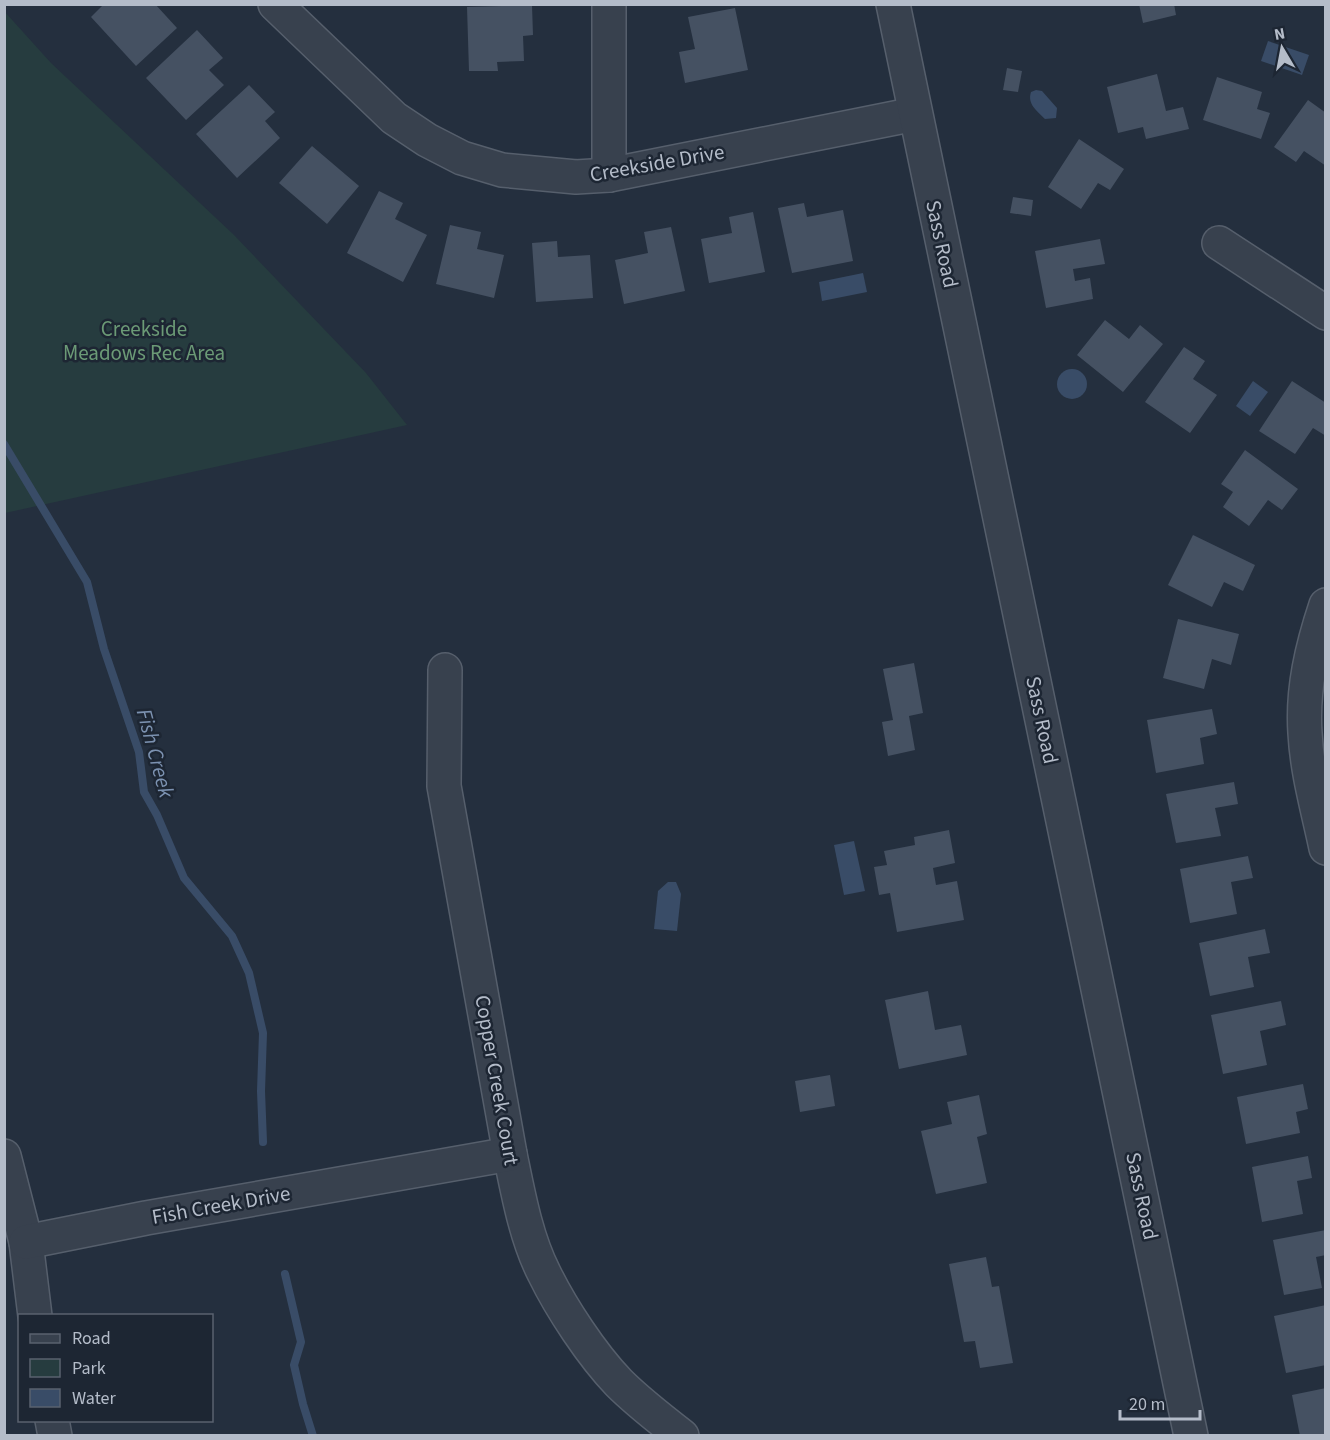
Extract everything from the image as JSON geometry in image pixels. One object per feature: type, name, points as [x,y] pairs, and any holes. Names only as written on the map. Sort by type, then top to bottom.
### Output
[{"type":"street","name":"Creekside Drive","points":[[275,4],[394,118],[427,140],[454,154],[502,170],[576,177],[609,175],[915,114]]},
{"type":"street","points":[[609,4],[609,175]]},
{"type":"street","name":"Sass Road","points":[[893,4],[1191,1436]]},
{"type":"street","points":[[1219,243],[1326,313]]},
{"type":"street","points":[[1326,605],[1307,676],[1305,733],[1309,767],[1326,848]]},
{"type":"street","name":"Copper Creek Court","points":[[445,670],[444,786],[510,1155],[523,1214],[543,1272],[585,1340],[618,1382],[682,1436]]},
{"type":"street","name":"Fish Creek Drive","points":[[26,1242],[214,1206],[510,1155]]},
{"type":"street","points":[[4,1156],[26,1242],[35,1314]]},
{"type":"green space","name":"Creekside Meadows Rec Area","points":[[4,11],[51,63],[234,235],[366,373],[407,425],[5,513]]},
{"type":"water","points":[[1268,41],[1309,55],[1302,75],[1261,61]]},
{"type":"water","points":[[1042,91],[1057,108],[1056,118],[1045,119],[1033,107],[1030,96],[1031,92]]},
{"type":"water","points":[[863,273],[867,292],[822,301],[819,282]]},
{"type":"water","points":[[1072,369],[1078,370],[1086,378],[1086,390],[1078,398],[1072,399],[1066,398],[1058,390],[1057,384],[1058,378],[1066,370]]},
{"type":"water","points":[[1253,381],[1268,392],[1250,416],[1236,406]]},
{"type":"water","points":[[854,841],[865,891],[844,895],[834,845]]},
{"type":"water","points":[[668,882],[676,882],[681,894],[677,931],[654,929],[658,891]]},
{"type":"building","points":[[104,4],[155,4],[177,28],[136,66],[91,17]]},
{"type":"building","points":[[1139,4],[1174,4],[1176,15],[1143,23]]},
{"type":"building","points":[[532,5],[533,35],[523,36],[524,61],[497,62],[498,71],[469,71],[467,7]]},
{"type":"building","points":[[735,8],[748,70],[685,83],[679,52],[695,49],[688,17]]},
{"type":"building","points":[[197,30],[223,58],[209,70],[224,85],[186,120],[146,78]]},
{"type":"building","points":[[1007,68],[1022,71],[1018,92],[1003,90]]},
{"type":"building","points":[[1157,74],[1166,111],[1183,107],[1189,129],[1146,139],[1143,127],[1118,133],[1107,87]]},
{"type":"building","points":[[1217,77],[1262,92],[1257,109],[1270,113],[1261,139],[1203,120]]},
{"type":"building","points":[[249,85],[275,112],[265,121],[280,138],[237,178],[196,134]]},
{"type":"building","points":[[1308,100],[1326,113],[1326,166],[1304,151],[1296,162],[1274,147]]},
{"type":"building","points":[[1079,139],[1124,169],[1110,190],[1098,183],[1081,209],[1048,187]]},
{"type":"building","points":[[312,146],[359,186],[327,224],[279,183]]},
{"type":"building","points":[[379,191],[403,203],[395,219],[427,235],[403,282],[347,253]]},
{"type":"building","points":[[1013,197],[1033,200],[1031,216],[1010,213]]},
{"type":"building","points":[[804,203],[807,217],[843,210],[853,261],[792,273],[778,208]]},
{"type":"building","points":[[753,212],[765,272],[709,283],[701,239],[732,233],[729,217]]},
{"type":"building","points":[[450,225],[481,232],[477,249],[504,255],[494,298],[436,284]]},
{"type":"building","points":[[671,227],[685,291],[624,304],[615,260],[648,253],[644,232]]},
{"type":"building","points":[[1100,239],[1105,264],[1073,269],[1075,281],[1090,278],[1093,299],[1046,308],[1035,251]]},
{"type":"building","points":[[557,241],[558,257],[590,255],[593,298],[536,302],[532,243]]},
{"type":"building","points":[[1105,320],[1129,339],[1140,325],[1163,344],[1123,392],[1077,355]]},
{"type":"building","points":[[1184,347],[1205,361],[1193,379],[1217,395],[1190,433],[1145,402]]},
{"type":"building","points":[[1292,381],[1326,403],[1326,436],[1313,428],[1295,454],[1259,431]]},
{"type":"building","points":[[1245,450],[1298,489],[1282,510],[1268,500],[1249,526],[1223,507],[1233,492],[1221,484]]},
{"type":"building","points":[[1193,535],[1255,565],[1243,591],[1224,582],[1212,607],[1168,585]]},
{"type":"building","points":[[1178,619],[1239,634],[1231,665],[1212,659],[1204,689],[1163,678]]},
{"type":"building","points":[[914,663],[923,713],[909,716],[915,750],[888,756],[882,722],[893,720],[883,669]]},
{"type":"building","points":[[1212,709],[1217,734],[1200,738],[1204,764],[1156,773],[1147,720]]},
{"type":"building","points":[[1234,782],[1238,804],[1215,808],[1221,836],[1176,843],[1166,794]]},
{"type":"building","points":[[949,830],[955,863],[933,868],[936,885],[957,881],[964,920],[897,932],[890,893],[879,895],[874,867],[887,865],[884,851],[915,845],[914,837]]},
{"type":"building","points":[[1248,856],[1253,878],[1231,882],[1237,914],[1190,923],[1180,869]]},
{"type":"building","points":[[1265,929],[1270,953],[1248,957],[1254,987],[1210,996],[1199,943]]},
{"type":"building","points":[[928,991],[935,1030],[961,1025],[967,1055],[899,1069],[885,1000]]},
{"type":"building","points":[[1281,1001],[1286,1025],[1260,1031],[1267,1065],[1223,1074],[1211,1015]]},
{"type":"building","points":[[830,1075],[835,1106],[800,1112],[795,1081]]},
{"type":"building","points":[[1303,1084],[1308,1109],[1296,1112],[1300,1133],[1246,1144],[1237,1097]]},
{"type":"building","points":[[979,1095],[987,1134],[977,1137],[987,1183],[936,1194],[921,1131],[952,1124],[947,1102]]},
{"type":"building","points":[[1308,1156],[1312,1178],[1297,1181],[1303,1214],[1262,1222],[1252,1167]]},
{"type":"building","points":[[1326,1230],[1326,1255],[1316,1257],[1322,1288],[1284,1295],[1273,1240]]},
{"type":"building","points":[[986,1257],[992,1287],[999,1286],[1013,1363],[980,1368],[975,1341],[964,1342],[949,1264]]},
{"type":"building","points":[[1326,1305],[1326,1365],[1286,1373],[1274,1316]]},
{"type":"building","points":[[1326,1388],[1326,1436],[1300,1436],[1292,1395]]},
{"type":"waterway","name":"Fish Creek","points":[[4,444],[87,582],[104,649],[139,752],[144,792],[157,815],[184,878],[232,936],[249,973],[263,1033],[261,1091],[263,1142]]},
{"type":"waterway","name":"Fish Creek","points":[[285,1274],[301,1342],[294,1365],[313,1436]]}]
